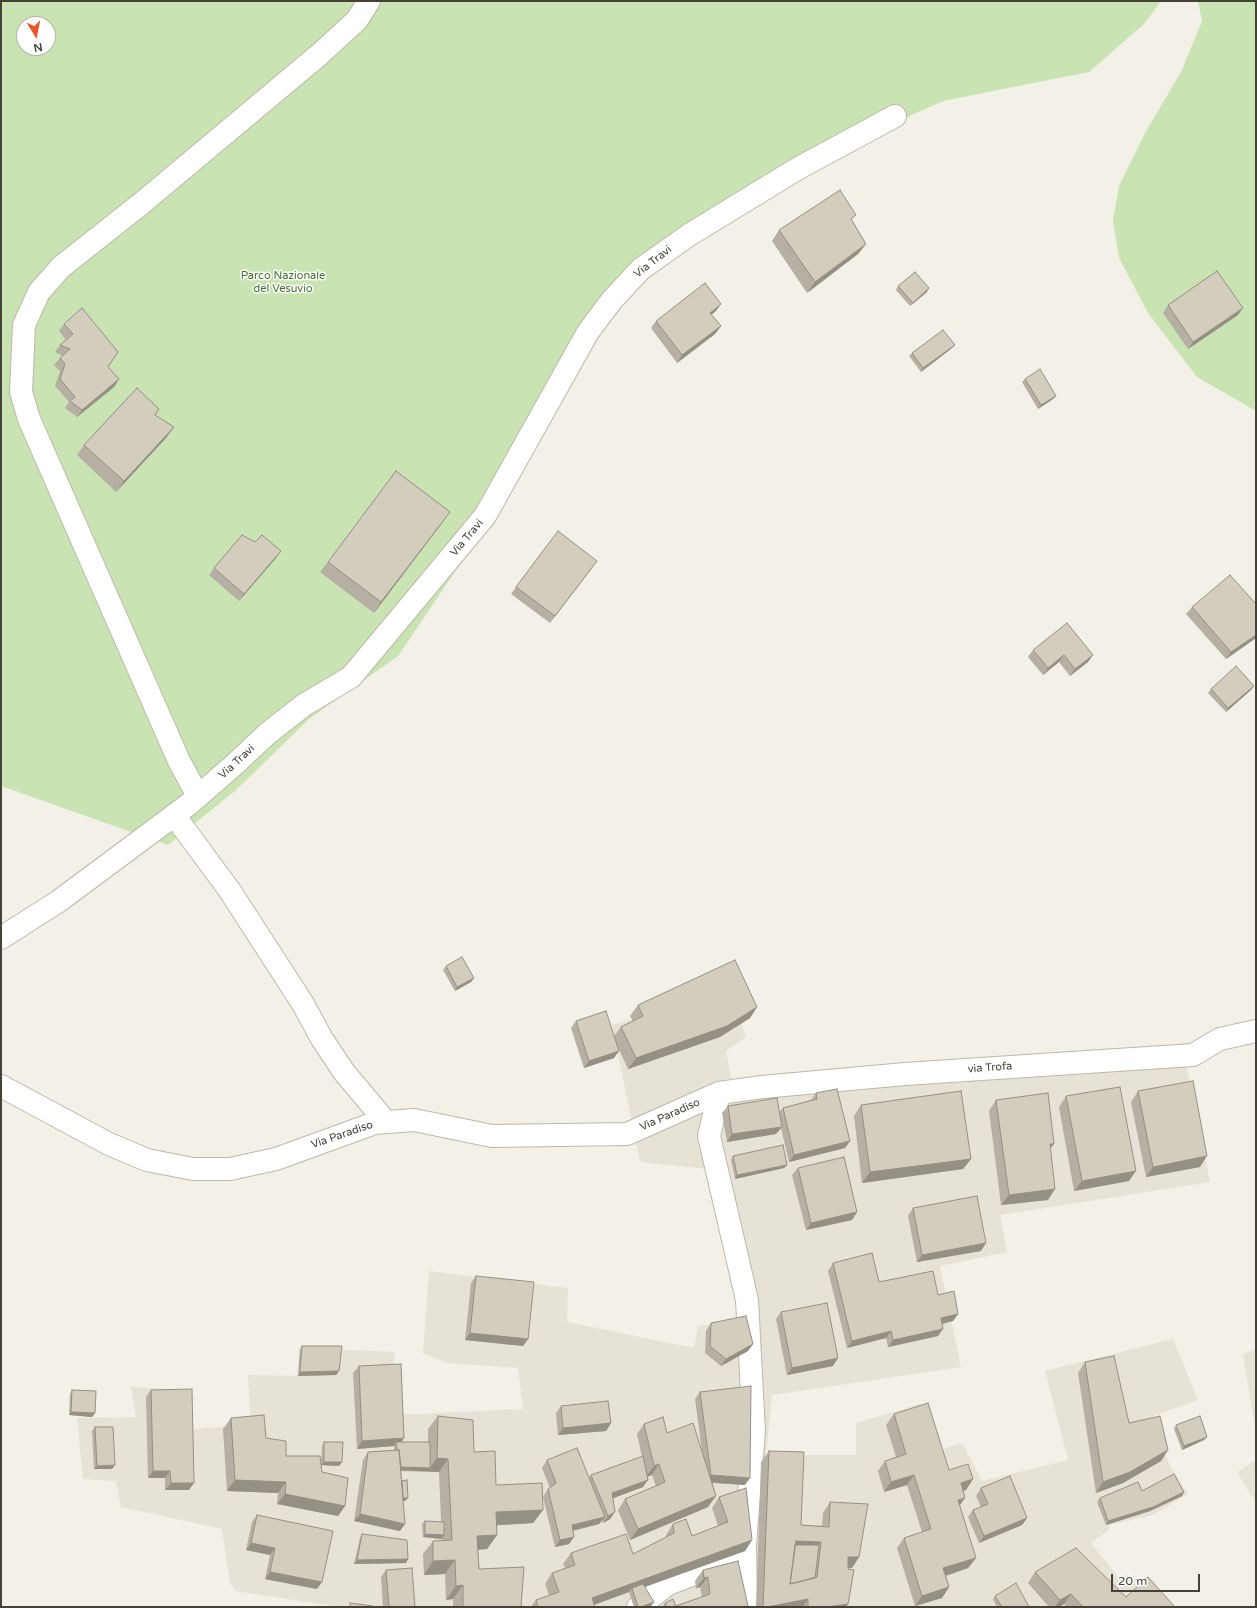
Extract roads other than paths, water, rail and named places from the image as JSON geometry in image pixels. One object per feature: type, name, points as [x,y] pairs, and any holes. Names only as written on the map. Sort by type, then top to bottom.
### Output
[{"type":"street","points":[[198,796],[179,762],[29,419],[21,392],[24,325],[38,292],[62,267],[142,203],[320,54],[357,20],[369,1]]},
{"type":"street","name":"Via Travi","points":[[1,938],[59,901],[174,815],[234,765],[267,734],[304,705],[351,677],[393,629],[486,516],[588,332],[612,300],[641,268],[689,236],[798,169],[895,116]]},
{"type":"street","points":[[174,815],[230,891],[303,1004],[344,1072],[386,1122]]},
{"type":"street","name":"via Trofa","points":[[719,1093],[762,1087],[905,1074],[1193,1055],[1220,1039],[1256,1031]]},
{"type":"street","name":"Via Paradiso","points":[[1,1086],[116,1146],[147,1160],[194,1169],[230,1169],[276,1159],[375,1123],[386,1122],[414,1120],[492,1136],[627,1134],[719,1093]]},
{"type":"street","points":[[719,1093],[709,1136],[747,1300],[754,1431],[745,1545],[746,1607]]},
{"type":"street","points":[[638,1607],[668,1584],[708,1569],[745,1562]]},
{"type":"park label","name":"Parco Nazionale del Vesuvio","points":[[283,282]]}]
